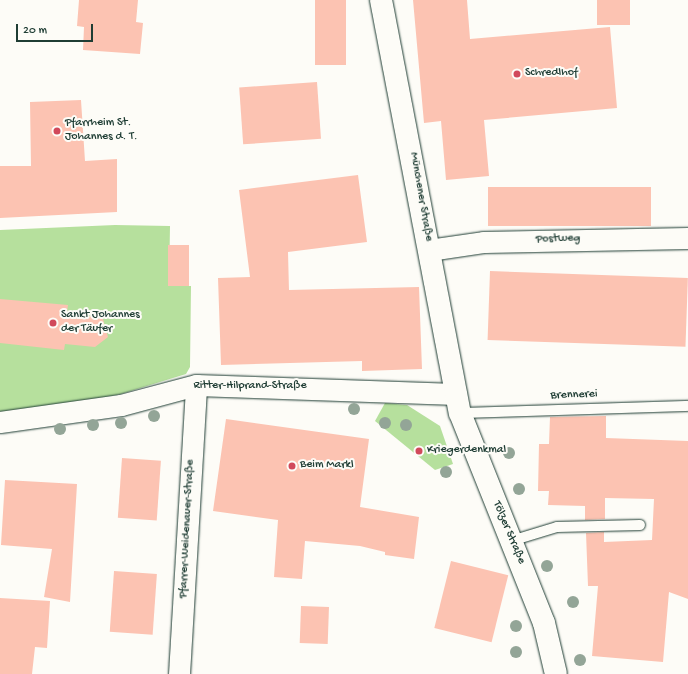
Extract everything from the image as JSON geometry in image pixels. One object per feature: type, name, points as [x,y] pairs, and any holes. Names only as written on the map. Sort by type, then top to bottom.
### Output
[{"type":"main road","name":"Münchener Straße","points":[[381,0],[458,403]]},
{"type":"main road","name":"Tölzer Straße","points":[[458,403],[544,623],[556,674]]},
{"type":"street","name":"Postweg","points":[[429,250],[484,242],[688,238]]},
{"type":"street","name":"Ritter-Hilprand-Straße","points":[[0,422],[121,405],[196,384],[458,403]]},
{"type":"street","name":"Pfarrer-Weidenauer-Straße","points":[[179,674],[196,384]]},
{"type":"lane","name":"Brennerei","points":[[458,403],[688,406]]},
{"type":"lane","points":[[511,541],[557,527],[640,525]]},
{"type":"green space","points":[[115,225],[170,226],[169,286],[191,286],[190,367],[186,374],[121,394],[56,408],[0,413],[0,230]]},
{"type":"green space","points":[[385,403],[407,405],[440,426],[453,464],[435,470],[375,421]]},
{"type":"building","points":[[79,0],[138,0],[136,22],[143,23],[140,54],[83,50],[84,27],[77,26]]},
{"type":"building","points":[[315,0],[346,0],[346,65],[315,65]]},
{"type":"building","name":"Schredlhof","points":[[413,0],[467,0],[470,39],[610,27],[617,108],[484,120],[489,176],[446,180],[441,121],[424,123]]},
{"type":"building","points":[[597,0],[630,0],[630,25],[597,25]]},
{"type":"building","points":[[317,82],[321,139],[243,144],[239,87]]},
{"type":"building","name":"Pfarrheim St. Johannes d. T.","points":[[81,100],[85,161],[117,159],[117,212],[0,218],[0,166],[31,166],[30,102]]},
{"type":"building","points":[[358,175],[367,242],[288,252],[289,290],[419,287],[422,369],[362,371],[362,361],[221,365],[218,278],[250,277],[239,190]]},
{"type":"building","points":[[488,187],[651,187],[651,226],[488,226]]},
{"type":"building","points":[[168,245],[189,245],[189,286],[168,286]]},
{"type":"building","points":[[490,271],[688,278],[685,347],[488,340]]},
{"type":"building","name":"Sankt Johannes der Täufer","points":[[0,299],[68,305],[67,312],[103,319],[108,337],[95,347],[65,344],[64,350],[0,343]]},
{"type":"building","points":[[606,416],[606,438],[688,441],[688,599],[669,592],[663,662],[592,656],[598,586],[588,586],[586,533],[604,532],[604,542],[652,540],[654,499],[605,498],[605,519],[585,520],[585,506],[548,505],[549,491],[538,491],[539,444],[549,444],[550,417]]},
{"type":"building","name":"Beim Markl","points":[[226,419],[369,439],[360,507],[419,517],[414,559],[385,555],[385,552],[360,546],[305,541],[302,579],[274,577],[278,520],[213,511]]},
{"type":"building","points":[[122,458],[161,461],[157,521],[118,518]]},
{"type":"building","points":[[5,480],[77,484],[70,602],[44,597],[52,549],[1,545]]},
{"type":"building","points":[[451,561],[508,575],[492,642],[434,628]]},
{"type":"building","points":[[114,571],[157,574],[153,635],[110,632]]},
{"type":"building","points":[[0,598],[50,601],[47,648],[35,647],[32,674],[0,674]]},
{"type":"building","points":[[301,606],[329,607],[328,644],[300,643]]},
{"type":"place","name":"Schredlhof","points":[[517,74]]},
{"type":"place","name":"Pfarrheim St. Johannes d. T.","points":[[57,131]]},
{"type":"place","name":"Sankt Johannes der Täufer","points":[[53,323]]},
{"type":"place","name":"Kriegerdenkmal","points":[[419,451]]},
{"type":"place","name":"Beim Markl","points":[[292,466]]}]
